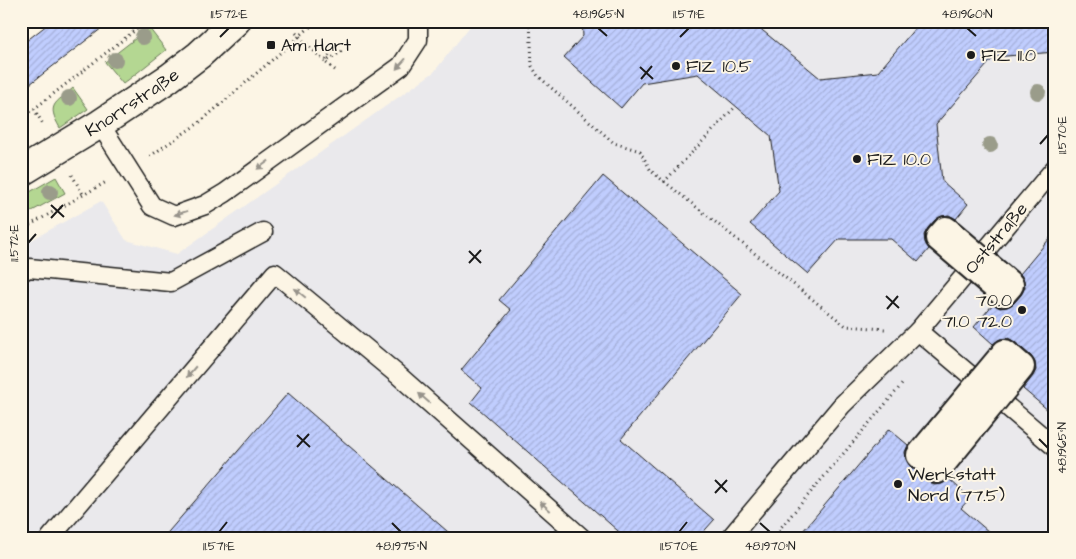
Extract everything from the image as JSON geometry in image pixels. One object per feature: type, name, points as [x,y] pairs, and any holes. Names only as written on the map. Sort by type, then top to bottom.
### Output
[{"type":"street","name":"Knorrstraße","points":[[21,172],[100,124],[169,78],[199,55],[236,21]]},
{"type":"lane","points":[[100,124],[152,206],[174,216],[205,205],[225,193],[401,66],[418,40],[418,21]]},
{"type":"lane","name":"Oststraße","points":[[730,538],[842,405],[918,331],[1055,168]]},
{"type":"lane","points":[[21,272],[30,268],[171,282],[263,232]]},
{"type":"lane","points":[[59,535],[275,273],[398,375],[582,538]]},
{"type":"lane","points":[[918,331],[1055,447]]},
{"type":"path","points":[[21,118],[147,21]]},
{"type":"path","points":[[21,230],[84,196],[200,123],[317,21]]},
{"type":"path","points":[[530,21],[532,66],[538,76],[614,143],[640,151],[651,171],[846,326],[918,331]]},
{"type":"path","points":[[296,33],[335,70]]},
{"type":"path","points":[[325,62],[336,43]]},
{"type":"path","points":[[325,62],[344,50]]},
{"type":"path","points":[[664,182],[736,106]]},
{"type":"path","points":[[772,538],[934,345]]},
{"type":"shaded area","points":[[474,21],[1055,21],[1055,538],[21,538],[21,246],[101,201],[126,240],[177,254],[434,72]]},
{"type":"green space","points":[[149,28],[166,50],[123,84],[105,62]]},
{"type":"green space","points":[[73,88],[88,109],[60,128],[54,114],[54,105]]},
{"type":"green space","points":[[56,177],[65,193],[21,217],[21,197]]},
{"type":"building","points":[[52,21],[111,21],[21,91],[21,45]]},
{"type":"building","name":"FIZ 10.0","points":[[582,21],[751,21],[820,78],[878,72],[921,21],[1055,21],[1055,52],[994,57],[936,124],[942,181],[968,204],[956,219],[949,215],[942,216],[935,220],[928,228],[924,235],[929,249],[918,262],[891,239],[839,239],[808,274],[750,224],[779,191],[771,136],[698,74],[642,83],[621,108],[564,57],[583,36]]},
{"type":"building","points":[[603,176],[742,294],[621,439],[714,520],[698,538],[626,538],[471,402],[482,388],[461,370],[511,310],[499,300]]},
{"type":"building","name":"70.0 71.0 72.0","points":[[1055,232],[1055,416],[1023,389],[1036,370],[1035,362],[1031,356],[1008,338],[1000,339],[993,344],[974,327],[993,304],[1000,308],[1007,307],[1014,303],[1021,295],[1025,287],[1024,280],[1020,274]]},
{"type":"building","points":[[288,393],[455,538],[163,538]]},
{"type":"building","name":"Werkstatt Nord (77.5)","points":[[889,429],[908,445],[905,452],[910,466],[934,485],[942,484],[949,479],[970,498],[961,508],[996,538],[797,538]]},
{"type":"place","name":"Am Hart","points":[[271,45]]},
{"type":"place","name":"FIZ 11.0","points":[[971,55]]},
{"type":"place","name":"FIZ 10.5","points":[[676,66]]},
{"type":"place","name":"FIZ 10.0","points":[[857,159]]},
{"type":"place","name":"70.0 71.0 72.0","points":[[1022,310]]},
{"type":"place","name":"Werkstatt Nord (77.5)","points":[[898,484]]}]
